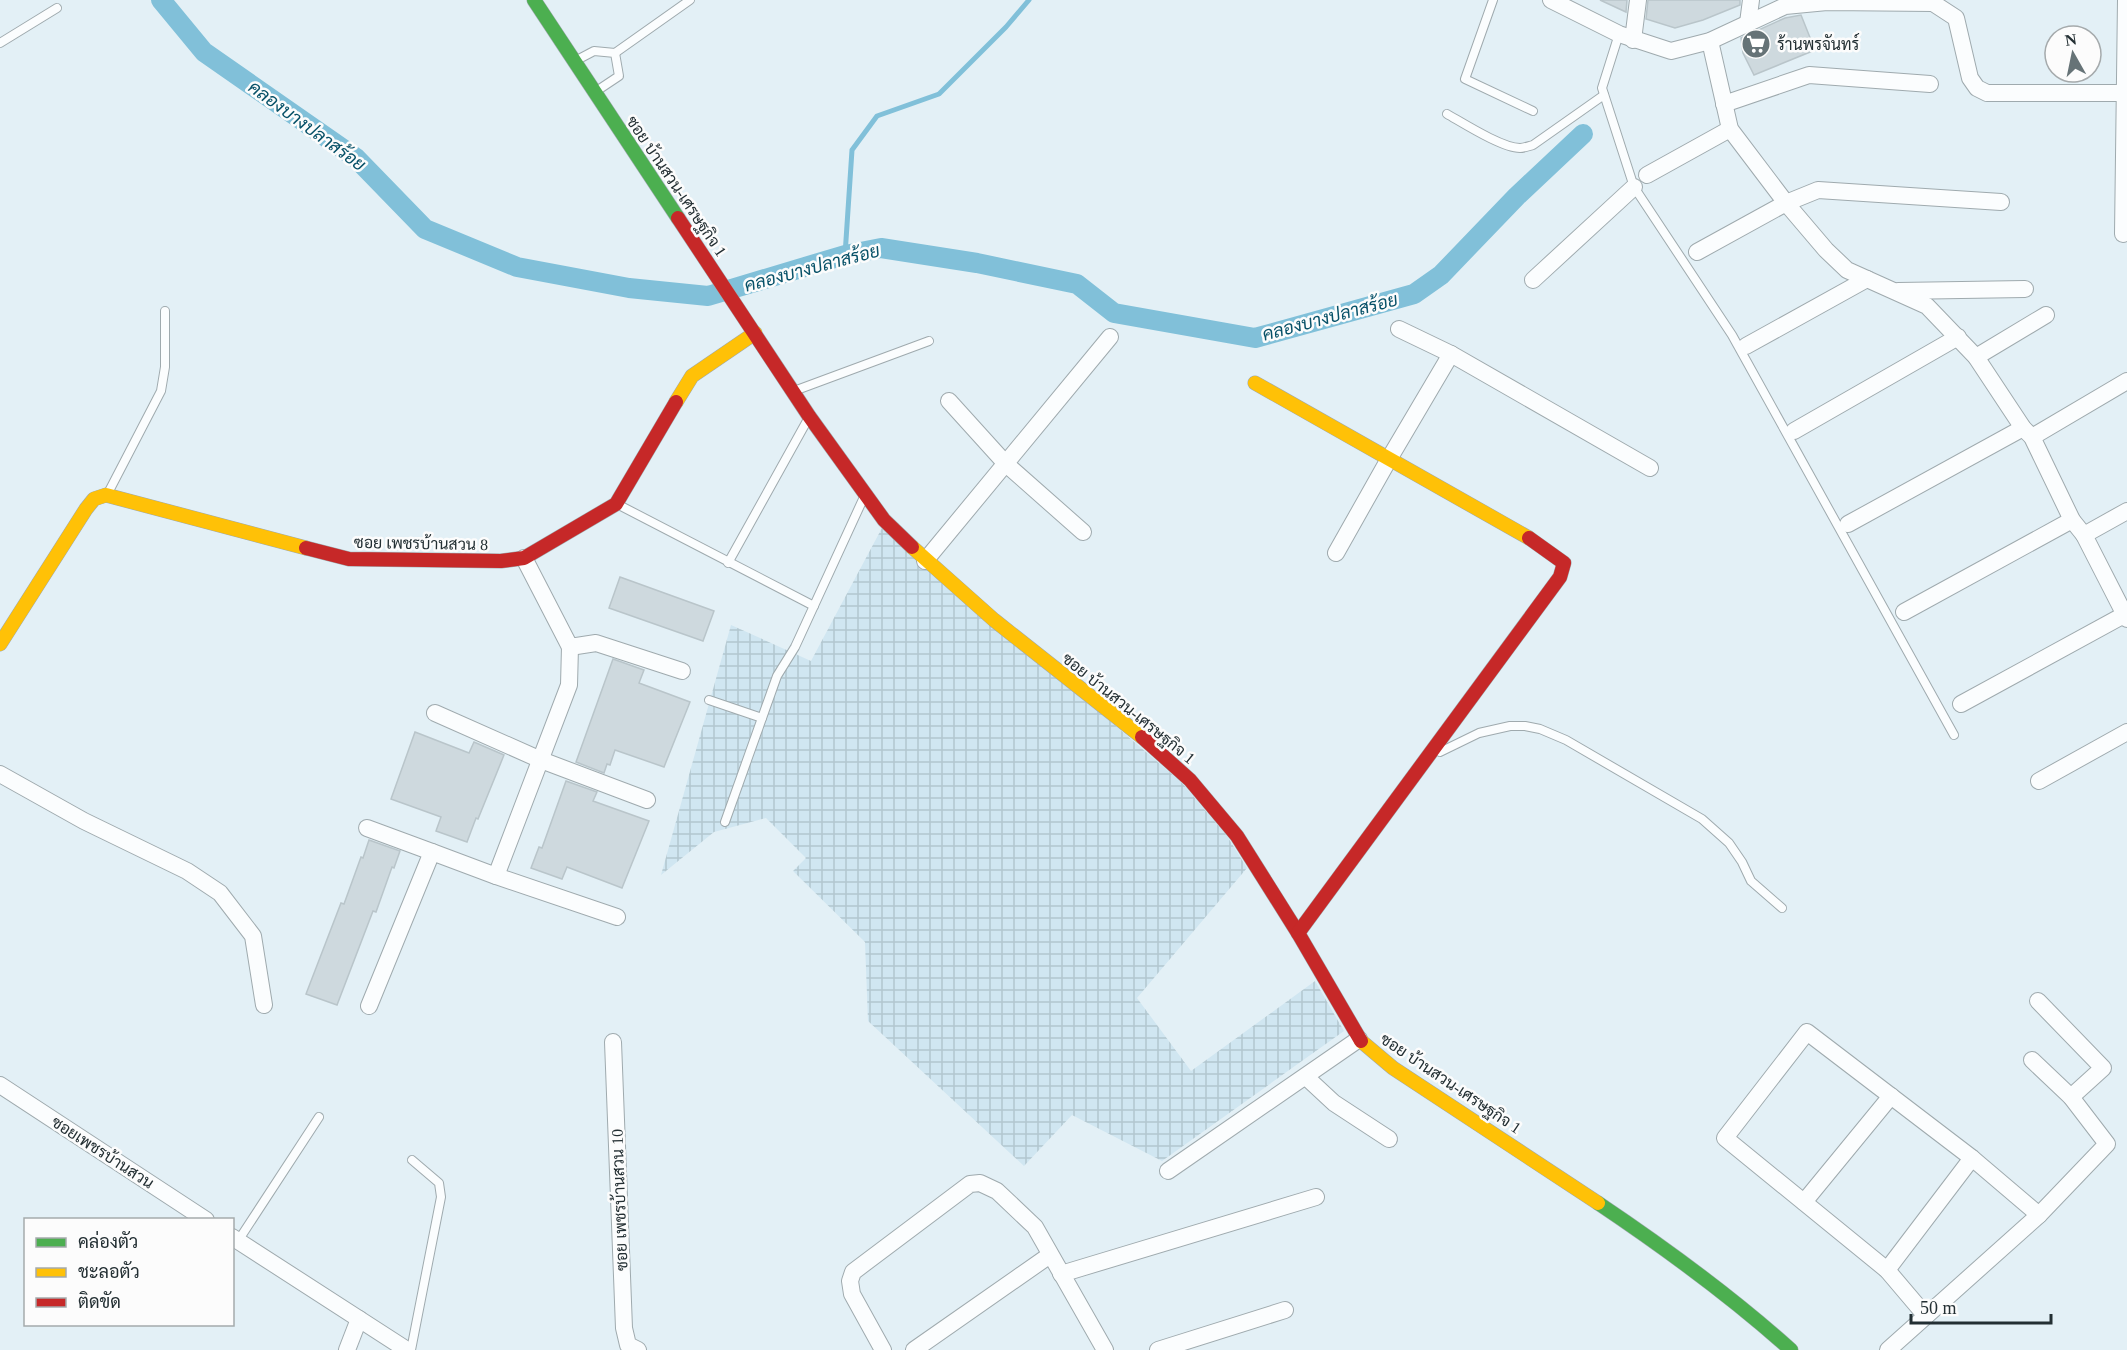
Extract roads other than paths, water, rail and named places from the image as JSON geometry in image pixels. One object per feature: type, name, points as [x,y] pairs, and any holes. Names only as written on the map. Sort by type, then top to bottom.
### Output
[{"type":"street","name":"ซอย บ้านสวน-เศรษฐกิจ 1","points":[[534,0],[809,416],[884,520],[925,561],[994,620],[1141,736],[1190,780],[1237,836],[1298,933],[1359,1039],[1393,1068],[1652,1239],[1761,1323],[1791,1350]]},
{"type":"street","points":[[1551,0],[1626,37],[1671,51],[1710,41],[1785,6],[1827,2],[1933,3],[1956,18],[1970,78],[1977,88],[1987,93],[2126,93]]},
{"type":"street","points":[[1626,37],[1638,0]]},
{"type":"street","points":[[1748,23],[1751,0]]},
{"type":"street","points":[[2123,234],[2126,0]]},
{"type":"street","points":[[1710,41],[1730,129],[1786,203],[1847,270],[1927,306],[1976,357],[2027,432],[2072,520],[2084,534],[2126,617],[1961,704]]},
{"type":"street","points":[[1724,104],[1809,75],[1930,84]]},
{"type":"street","points":[[1647,175],[1730,129]]},
{"type":"street","points":[[1533,280],[1634,187]]},
{"type":"street","points":[[1697,252],[1786,203],[1818,190],[2001,202]]},
{"type":"street","points":[[1746,346],[1867,279]]},
{"type":"street","points":[[1894,291],[2025,289]]},
{"type":"street","points":[[1976,357],[2046,315]]},
{"type":"street","points":[[1399,329],[1451,354],[1650,468]]},
{"type":"street","name":"ซอย เพชรบ้านสวน 8","points":[[106,495],[349,559],[501,561],[524,558],[616,504],[692,376],[755,333]]},
{"type":"street","points":[[925,561],[1110,337]]},
{"type":"street","points":[[1794,431],[1958,337]]},
{"type":"street","points":[[1336,553],[1451,354]]},
{"type":"street","points":[[1848,524],[2127,381]]},
{"type":"street","points":[[1255,383],[1534,541],[1563,563],[1560,577],[1298,933]]},
{"type":"street","points":[[949,401],[1006,464],[1083,532]]},
{"type":"street","points":[[0,644],[86,509],[94,499],[106,495]]},
{"type":"street","points":[[2084,534],[2127,511]]},
{"type":"street","points":[[1904,612],[2072,520]]},
{"type":"street","points":[[496,876],[569,685],[570,647],[524,558]]},
{"type":"street","points":[[570,647],[596,643],[682,671]]},
{"type":"street","points":[[435,713],[541,760],[647,800]]},
{"type":"street","points":[[2039,781],[2127,732]]},
{"type":"street","points":[[0,774],[84,821],[187,871],[220,893],[253,936],[264,1005]]},
{"type":"street","points":[[367,828],[496,876],[617,917]]},
{"type":"street","points":[[369,1006],[432,852]]},
{"type":"street","points":[[2038,1001],[2103,1068],[2071,1096]]},
{"type":"street","points":[[1926,1316],[1887,1270],[1725,1138],[1807,1032],[1971,1158],[2039,1215]]},
{"type":"street","points":[[1168,1171],[1359,1039]]},
{"type":"street","name":"ซอย เพชรบ้านสวน 10","points":[[613,1042],[624,1328],[628,1345],[638,1350]]},
{"type":"street","points":[[1888,1350],[2039,1215],[2107,1144],[2071,1096],[2032,1060]]},
{"type":"street","points":[[1306,1077],[1334,1103],[1389,1139]]},
{"type":"street","name":"ซอยเพชรบ้านสวน","points":[[0,1085],[203,1218]]},
{"type":"street","points":[[1804,1202],[1891,1096]]},
{"type":"street","points":[[1887,1270],[1971,1158]]},
{"type":"street","points":[[883,1350],[852,1294],[850,1281],[853,1272],[970,1184],[980,1183],[997,1191],[1035,1227],[1105,1350]]},
{"type":"street","points":[[1061,1274],[1316,1197]]},
{"type":"street","points":[[235,1239],[409,1350]]},
{"type":"street","points":[[914,1350],[1050,1255]]},
{"type":"street","points":[[1158,1350],[1285,1310]]},
{"type":"street","points":[[347,1350],[359,1319]]},
{"type":"lane","points":[[575,61],[594,51],[615,53],[690,0]]},
{"type":"lane","points":[[1493,0],[1465,79],[1533,111]]},
{"type":"lane","points":[[0,43],[57,8]]},
{"type":"lane","points":[[1626,37],[1602,88],[1634,187],[1732,335],[1954,735]]},
{"type":"lane","points":[[595,92],[619,76],[615,53]]},
{"type":"lane","points":[[1447,114],[1501,142],[1521,148],[1533,145],[1604,95]]},
{"type":"lane","points":[[106,495],[161,391],[165,367],[165,311]]},
{"type":"lane","points":[[793,391],[929,341]]},
{"type":"lane","points":[[728,562],[809,416]]},
{"type":"lane","points":[[725,822],[777,676],[795,647],[865,493]]},
{"type":"lane","points":[[616,504],[814,606]]},
{"type":"lane","points":[[709,700],[762,718]]},
{"type":"lane","points":[[1424,761],[1448,748],[1494,729],[1525,726],[1540,729],[1566,740],[1702,819],[1729,843],[1751,881],[1782,908]]},
{"type":"lane","points":[[235,1239],[319,1117]]},
{"type":"lane","points":[[409,1350],[441,1197],[438,1183],[412,1160]]},
{"type":"waterway","name":"คลองบางปลาสร้อย","points":[[161,0],[204,52],[356,158],[425,229],[517,267],[629,288],[708,296],[845,255],[881,248],[977,263],[1077,284],[1114,313],[1255,338],[1414,294],[1441,275],[1517,196],[1583,134]]},
{"type":"waterway","points":[[845,255],[852,150],[877,116],[939,94],[1006,27],[1029,0]]},
{"type":"place","name":"ร้านพรจันทร์","points":[[1756,44]]}]
